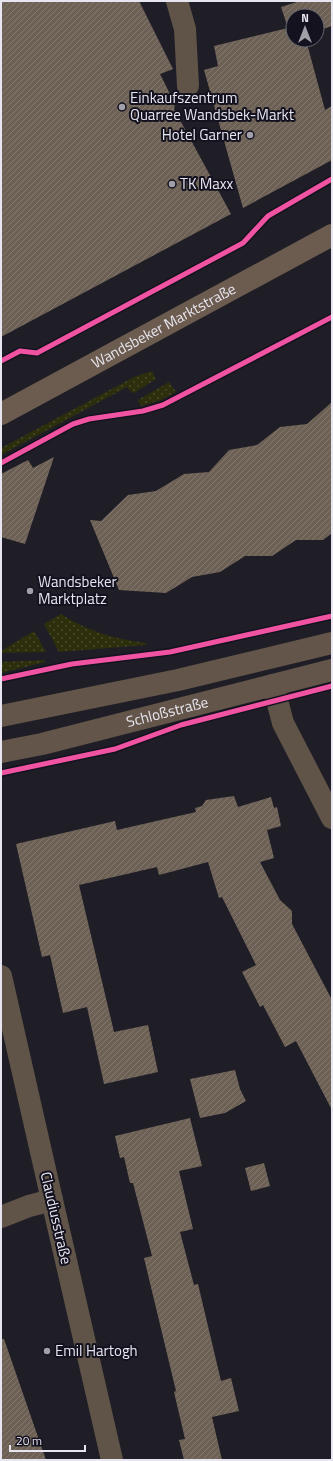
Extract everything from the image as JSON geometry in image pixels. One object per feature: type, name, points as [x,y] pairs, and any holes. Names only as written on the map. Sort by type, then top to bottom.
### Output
[{"type":"main road","name":"Wandsbeker Marktstraße","points":[[1,414],[113,355],[330,234]]},
{"type":"main road","name":"Schloßstraße","points":[[1,716],[178,680],[332,643]]},
{"type":"main road","name":"Schloßstraße","points":[[1,752],[42,744],[332,670]]},
{"type":"street","points":[[177,1],[185,29],[188,86]]},
{"type":"street","points":[[273,685],[282,724],[332,818]]},
{"type":"street","name":"Claudiusstraße","points":[[1,976],[112,1460]]},
{"type":"street","points":[[1,1217],[29,1206],[52,1200]]},
{"type":"green space","points":[[152,371],[156,379],[134,393],[127,387],[1,455],[1,448],[134,377]]},
{"type":"green space","points":[[169,382],[176,392],[161,400],[141,406],[138,400]]},
{"type":"green space","points":[[61,614],[91,630],[112,637],[146,643],[146,645],[59,652],[44,624]]},
{"type":"green space","points":[[34,631],[46,652],[1,653],[1,651]]},
{"type":"green space","points":[[45,660],[45,662],[1,673],[1,662]]},
{"type":"building","points":[[1,1],[139,1],[173,69],[160,74],[175,104],[174,109],[231,214],[1,337]]},
{"type":"building","points":[[300,1],[332,1],[332,26],[325,28],[325,8],[285,8],[285,19],[281,7]]},
{"type":"building","points":[[285,29],[285,48],[308,48],[325,110],[332,106],[332,160],[243,208],[204,70],[218,66],[214,46]]},
{"type":"building","points":[[332,402],[332,533],[323,540],[296,540],[272,556],[245,556],[220,572],[192,577],[166,593],[119,590],[90,520],[101,521],[128,495],[156,491],[184,474],[209,472],[229,450],[257,445],[280,427],[307,424]]},
{"type":"building","points":[[54,457],[25,544],[1,537],[1,474],[28,460],[33,468]]},
{"type":"building","points":[[234,796],[238,807],[271,797],[274,808],[277,807],[281,826],[267,830],[274,858],[260,862],[280,900],[292,911],[292,924],[332,1000],[332,1110],[296,1041],[285,1047],[263,1005],[260,1007],[242,972],[256,965],[222,897],[219,898],[208,862],[159,875],[157,867],[79,885],[114,1032],[148,1025],[158,1072],[104,1084],[87,1007],[63,1013],[50,955],[42,957],[16,844],[115,821],[117,830],[196,812],[195,808],[202,806],[206,800]]},
{"type":"building","points":[[235,1070],[240,1089],[246,1101],[225,1113],[200,1118],[190,1079]]},
{"type":"building","points":[[190,1118],[202,1166],[179,1171],[193,1229],[180,1232],[194,1285],[198,1284],[221,1381],[231,1378],[239,1411],[212,1417],[222,1460],[184,1460],[179,1440],[185,1439],[174,1392],[176,1391],[144,1258],[152,1256],[133,1183],[130,1183],[124,1157],[120,1158],[115,1136]]},
{"type":"building","points":[[264,1163],[270,1186],[251,1191],[245,1168]]},
{"type":"building","points":[[1,1339],[4,1339],[46,1460],[1,1460]]},
{"type":"cycle path","points":[[1,361],[20,351],[37,353],[243,243],[268,216],[332,179]]},
{"type":"cycle path","points":[[1,463],[73,424],[89,419],[143,411],[163,405],[332,317]]},
{"type":"cycle path","points":[[1,679],[72,664],[170,652],[332,616]]},
{"type":"cycle path","points":[[1,773],[115,749],[181,725],[332,686]]},
{"type":"place","name":"Einkaufszentrum Quarree Wandsbek-Markt","points":[[122,107]]},
{"type":"place","name":"Hotel Garner","points":[[250,135]]},
{"type":"place","name":"TK Maxx","points":[[172,184]]},
{"type":"place","name":"Wandsbeker Marktplatz","points":[[30,591]]},
{"type":"place","name":"Emil Hartogh","points":[[47,1351]]}]
